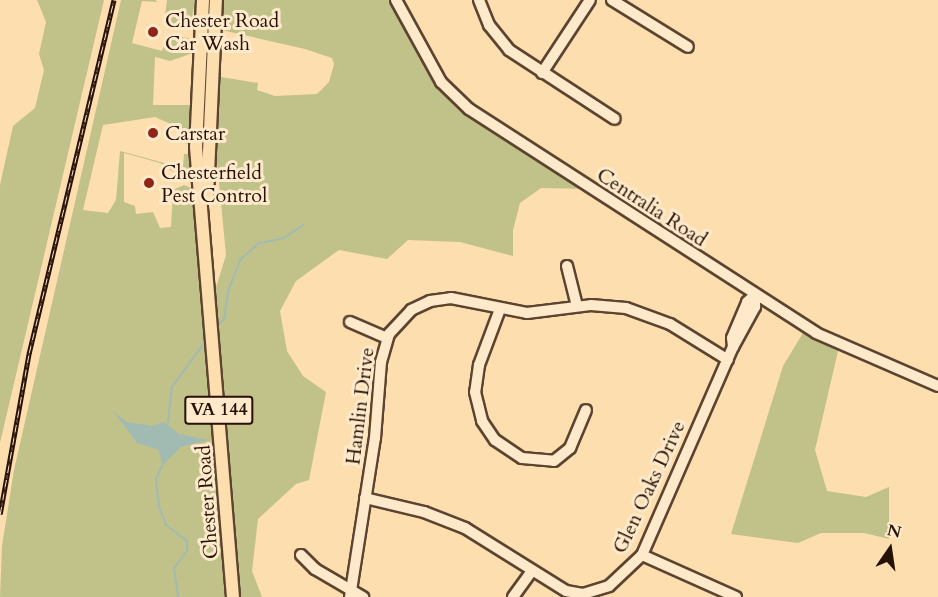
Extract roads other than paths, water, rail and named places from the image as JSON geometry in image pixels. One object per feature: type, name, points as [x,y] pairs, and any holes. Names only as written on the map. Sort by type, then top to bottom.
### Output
[{"type":"main road","name":"Chester Road","points":[[203,0],[195,132],[205,224],[233,597]]},
{"type":"main road","name":"Chester Road","points":[[205,224],[216,0]]},
{"type":"street","name":"Centralia Road","points":[[396,0],[441,82],[460,102],[755,296],[840,346],[938,386]]},
{"type":"street","points":[[478,0],[504,44],[542,73],[615,119]]},
{"type":"street","points":[[542,73],[590,0]]},
{"type":"street","points":[[612,0],[688,47]]},
{"type":"street","points":[[567,266],[577,306]]},
{"type":"street","name":"Glen Oaks Drive","points":[[365,498],[424,512],[465,528],[531,572],[566,591],[591,593],[618,580],[642,555],[733,347],[755,307],[755,296]]},
{"type":"street","name":"Hamlin Drive","points":[[350,594],[365,498],[378,379],[387,338],[402,317],[430,301],[462,298],[500,309],[527,313],[577,306],[609,306],[649,315],[728,360]]},
{"type":"street","points":[[500,309],[479,365],[475,392],[482,421],[495,440],[522,458],[554,461],[570,448],[586,410]]},
{"type":"street","points":[[350,322],[387,338]]},
{"type":"street","points":[[301,555],[315,569],[350,594],[363,597]]},
{"type":"street","points":[[642,555],[736,597]]},
{"type":"street","points":[[513,597],[531,572]]},
{"type":"water","points":[[114,412],[127,422],[153,426],[164,422],[179,434],[208,440],[181,447],[162,466],[159,450],[137,443]]},
{"type":"waterway","points":[[218,325],[224,319],[229,288],[241,259],[259,243],[284,238],[303,225]]},
{"type":"waterway","points":[[168,423],[172,387],[207,339]]},
{"type":"waterway","points":[[162,466],[156,479],[159,507],[166,525],[187,541],[187,551],[174,568],[178,597]]},
{"type":"railway","points":[[0,514],[29,353],[114,0]]},
{"type":"place","name":"Chester Road Car Wash","points":[[153,32]]},
{"type":"place","name":"Carstar","points":[[153,133]]},
{"type":"place","name":"Chesterfield Pest Control","points":[[149,183]]}]
